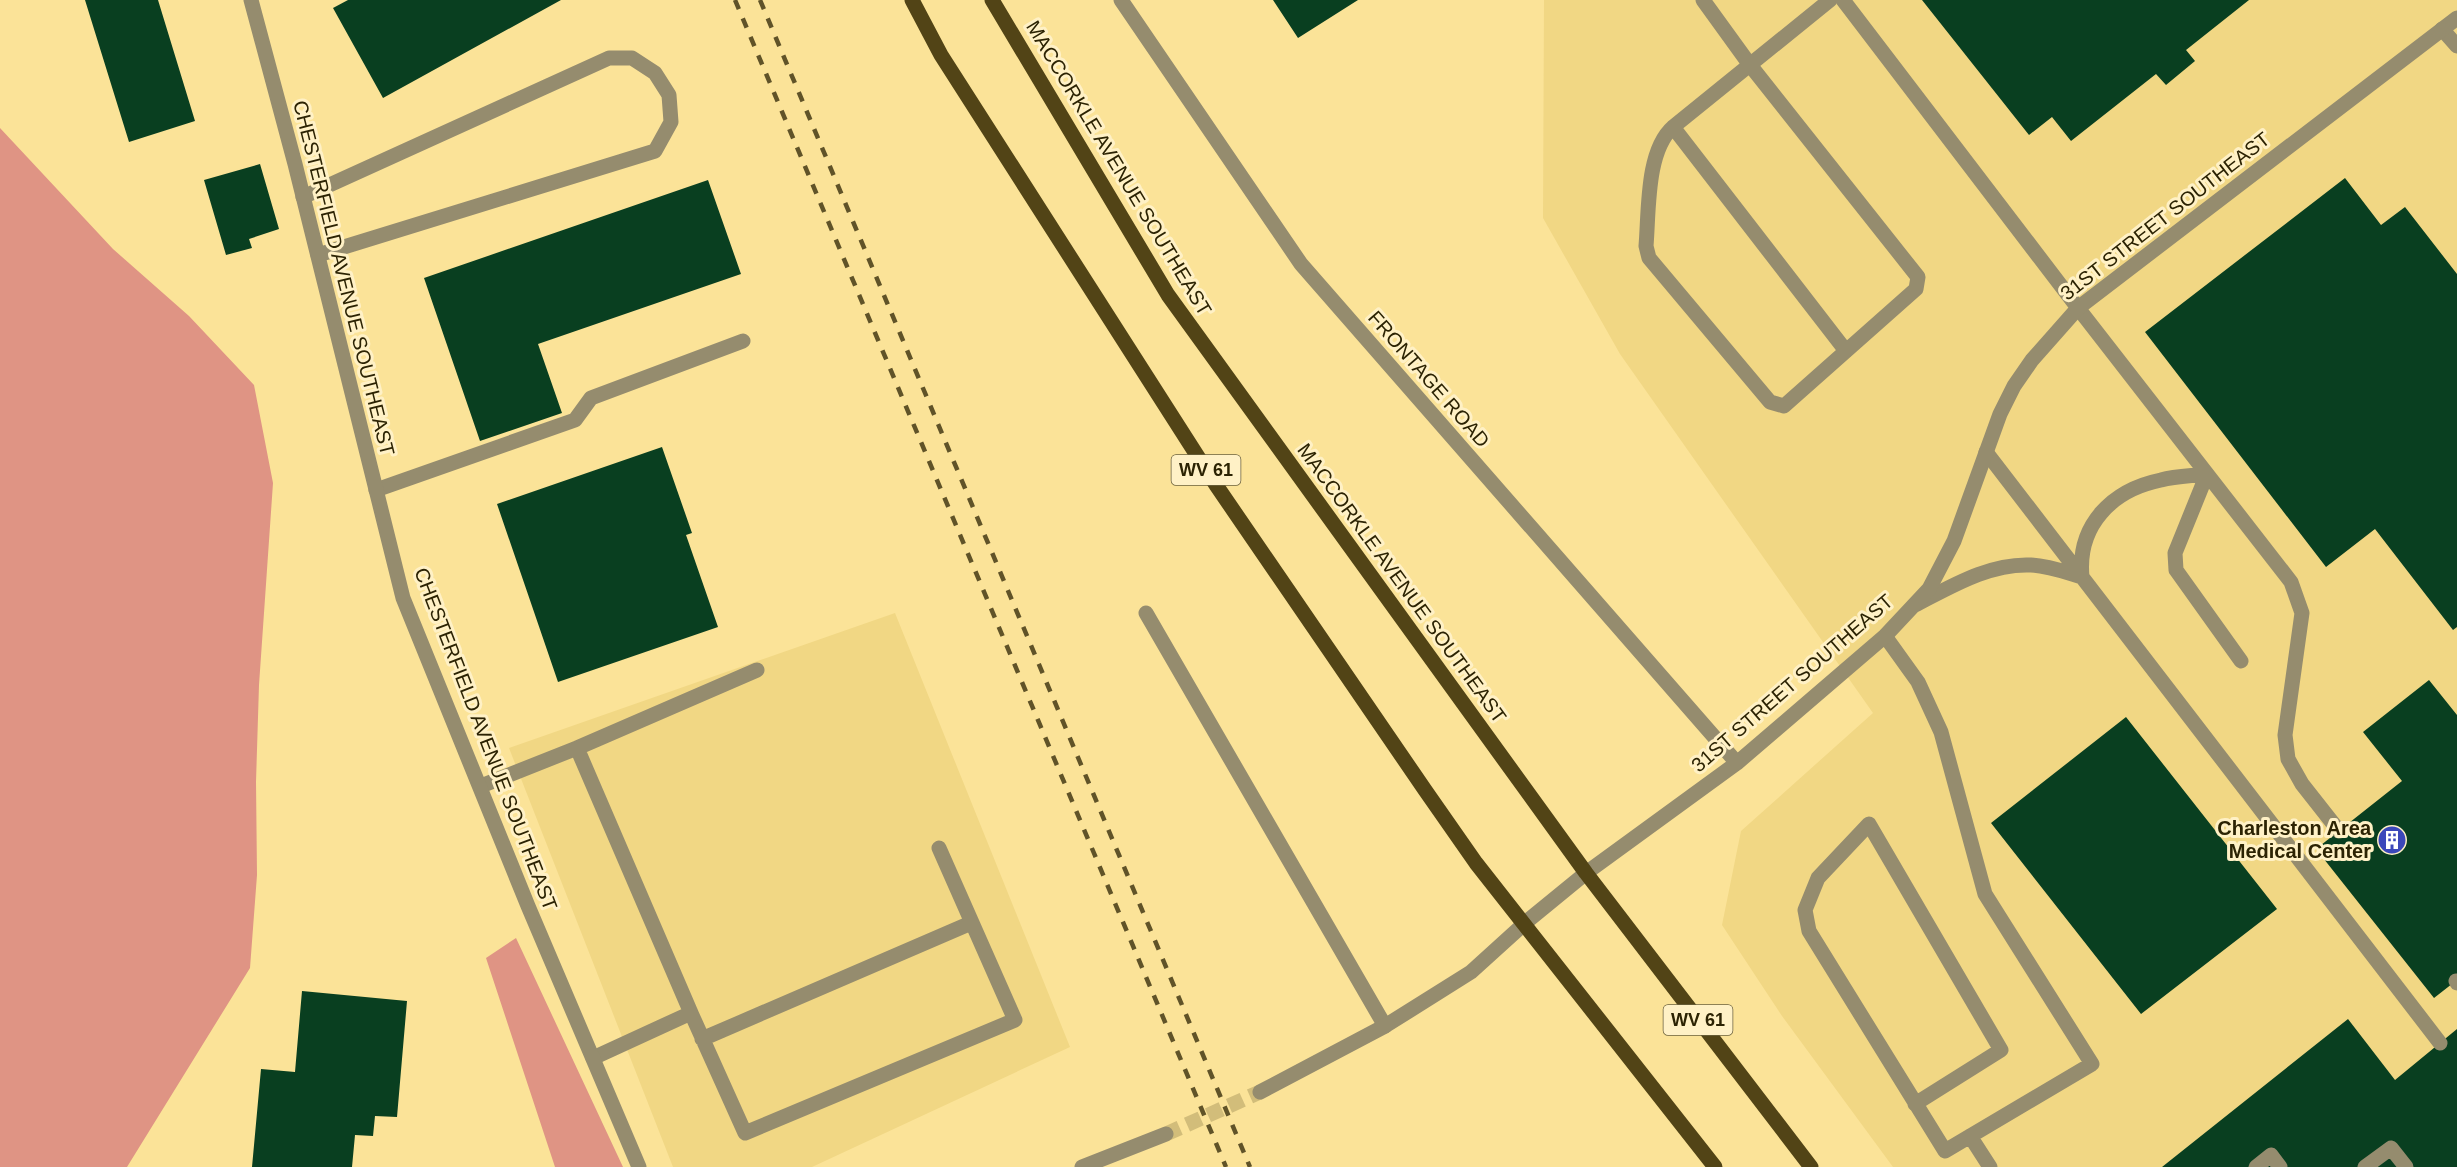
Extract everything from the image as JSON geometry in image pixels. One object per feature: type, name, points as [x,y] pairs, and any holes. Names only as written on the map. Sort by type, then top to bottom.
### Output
[{"type":"main road","name":"WV 61","points":[[912,0],[941,56],[1216,485],[1476,863],[1715,1167]]},
{"type":"main road","name":"MACCORKLE AVENUE SOUTHEAST","points":[[992,0],[1168,294],[1586,873],[1811,1167]]},
{"type":"street","name":"CHESTERFIELD AVENUE SOUTHEAST","points":[[251,0],[318,255],[403,598],[528,906],[639,1167]]},
{"type":"street","name":"FRONTAGE ROAD","points":[[1121,0],[1300,264],[1737,763]]},
{"type":"street","points":[[1703,0],[1750,65],[1918,278],[1916,289],[1785,406],[1770,402],[1649,258],[1646,246],[1654,159],[1665,135],[1673,127],[1750,65],[1830,0]]},
{"type":"street","points":[[1843,0],[2291,582],[2302,614],[2285,735],[2288,759],[2302,784],[2339,831]]},
{"type":"street","name":"31ST STREET SOUTHEAST","points":[[1260,1092],[1385,1026],[1472,972],[1525,923],[1586,873],[1737,763],[1886,636],[1929,589],[1954,541],[2000,414],[2014,386],[2032,360],[2078,308],[2457,18]]},
{"type":"street","points":[[2442,29],[2457,46]]},
{"type":"street","points":[[303,197],[609,58],[633,58],[655,73],[669,95],[671,122],[655,151],[318,255]]},
{"type":"street","points":[[1673,127],[1846,351]]},
{"type":"street","points":[[376,490],[575,420],[591,398],[742,341]]},
{"type":"street","points":[[1986,452],[2440,1043]]},
{"type":"street","points":[[2082,577],[2080,557],[2086,536],[2096,519],[2109,504],[2131,491],[2160,480],[2207,474]]},
{"type":"street","points":[[2207,474],[2175,553],[2176,570],[2241,661]]},
{"type":"street","points":[[1914,605],[1971,576],[2005,568],[2029,565],[2048,567],[2082,577]]},
{"type":"street","points":[[1146,613],[1385,1026]]},
{"type":"street","points":[[1886,636],[1918,682],[1941,732],[1985,894],[2092,1064],[1945,1151],[1915,1104],[1809,931],[1805,910],[1818,878],[1869,824],[2001,1050],[1915,1104]]},
{"type":"street","points":[[481,786],[577,748],[757,670]]},
{"type":"street","points":[[577,748],[702,1039],[745,1133],[1015,1020],[939,848]]},
{"type":"street","points":[[702,1039],[971,923]]},
{"type":"street","points":[[593,1058],[691,1012]]},
{"type":"street","points":[[1082,1167],[1166,1134]]},
{"type":"street","points":[[1970,1136],[1990,1167]]},
{"type":"street","points":[[2365,1167],[2391,1148],[2406,1167]]},
{"type":"street","points":[[2256,1167],[2271,1155],[2280,1167]]},
{"type":"shaded area","points":[[1544,0],[2457,0],[2457,1167],[1893,1167],[1782,1016],[1722,925],[1741,831],[1873,713],[1620,354],[1543,218]]},
{"type":"shaded area","points":[[0,128],[113,249],[189,316],[254,385],[273,483],[259,685],[256,782],[257,875],[250,968],[127,1167],[0,1167]]},
{"type":"shaded area","points":[[895,613],[1070,1047],[812,1167],[673,1167],[509,748]]},
{"type":"shaded area","points":[[516,938],[623,1167],[555,1167],[486,958]]},
{"type":"building","points":[[85,0],[158,0],[195,121],[129,142]]},
{"type":"building","points":[[348,0],[561,0],[383,98],[333,8]]},
{"type":"building","points":[[1273,0],[1358,0],[1298,38]]},
{"type":"building","points":[[1922,0],[2249,0],[2186,50],[2195,61],[2166,85],[2156,74],[2071,141],[2052,117],[2029,135]]},
{"type":"building","points":[[260,164],[279,229],[249,239],[252,248],[226,255],[204,180]]},
{"type":"building","points":[[2345,178],[2381,225],[2405,207],[2457,274],[2457,627],[2453,630],[2375,529],[2326,567],[2145,332]]},
{"type":"building","points":[[708,180],[741,274],[538,344],[562,413],[480,441],[424,278]]},
{"type":"building","points":[[662,447],[692,533],[686,535],[718,627],[558,682],[497,504]]},
{"type":"building","name":"Charleston Area Medical Center","points":[[2429,680],[2457,715],[2457,980],[2434,998],[2316,849],[2402,781],[2363,732]]},
{"type":"building","points":[[2126,717],[2277,909],[2141,1014],[1991,823]]},
{"type":"building","points":[[302,991],[407,1001],[397,1117],[375,1116],[373,1136],[355,1135],[352,1167],[252,1167],[261,1069],[295,1072]]},
{"type":"building","points":[[2348,1019],[2395,1080],[2457,1029],[2457,1167],[2162,1167]]},
{"type":"tunnel","points":[[1166,1134],[1260,1092]]},
{"type":"railway","points":[[735,0],[1226,1167]]},
{"type":"railway","points":[[760,0],[1250,1167]]},
{"type":"place","name":"Charleston Area Medical Center","points":[[2392,840]]}]
